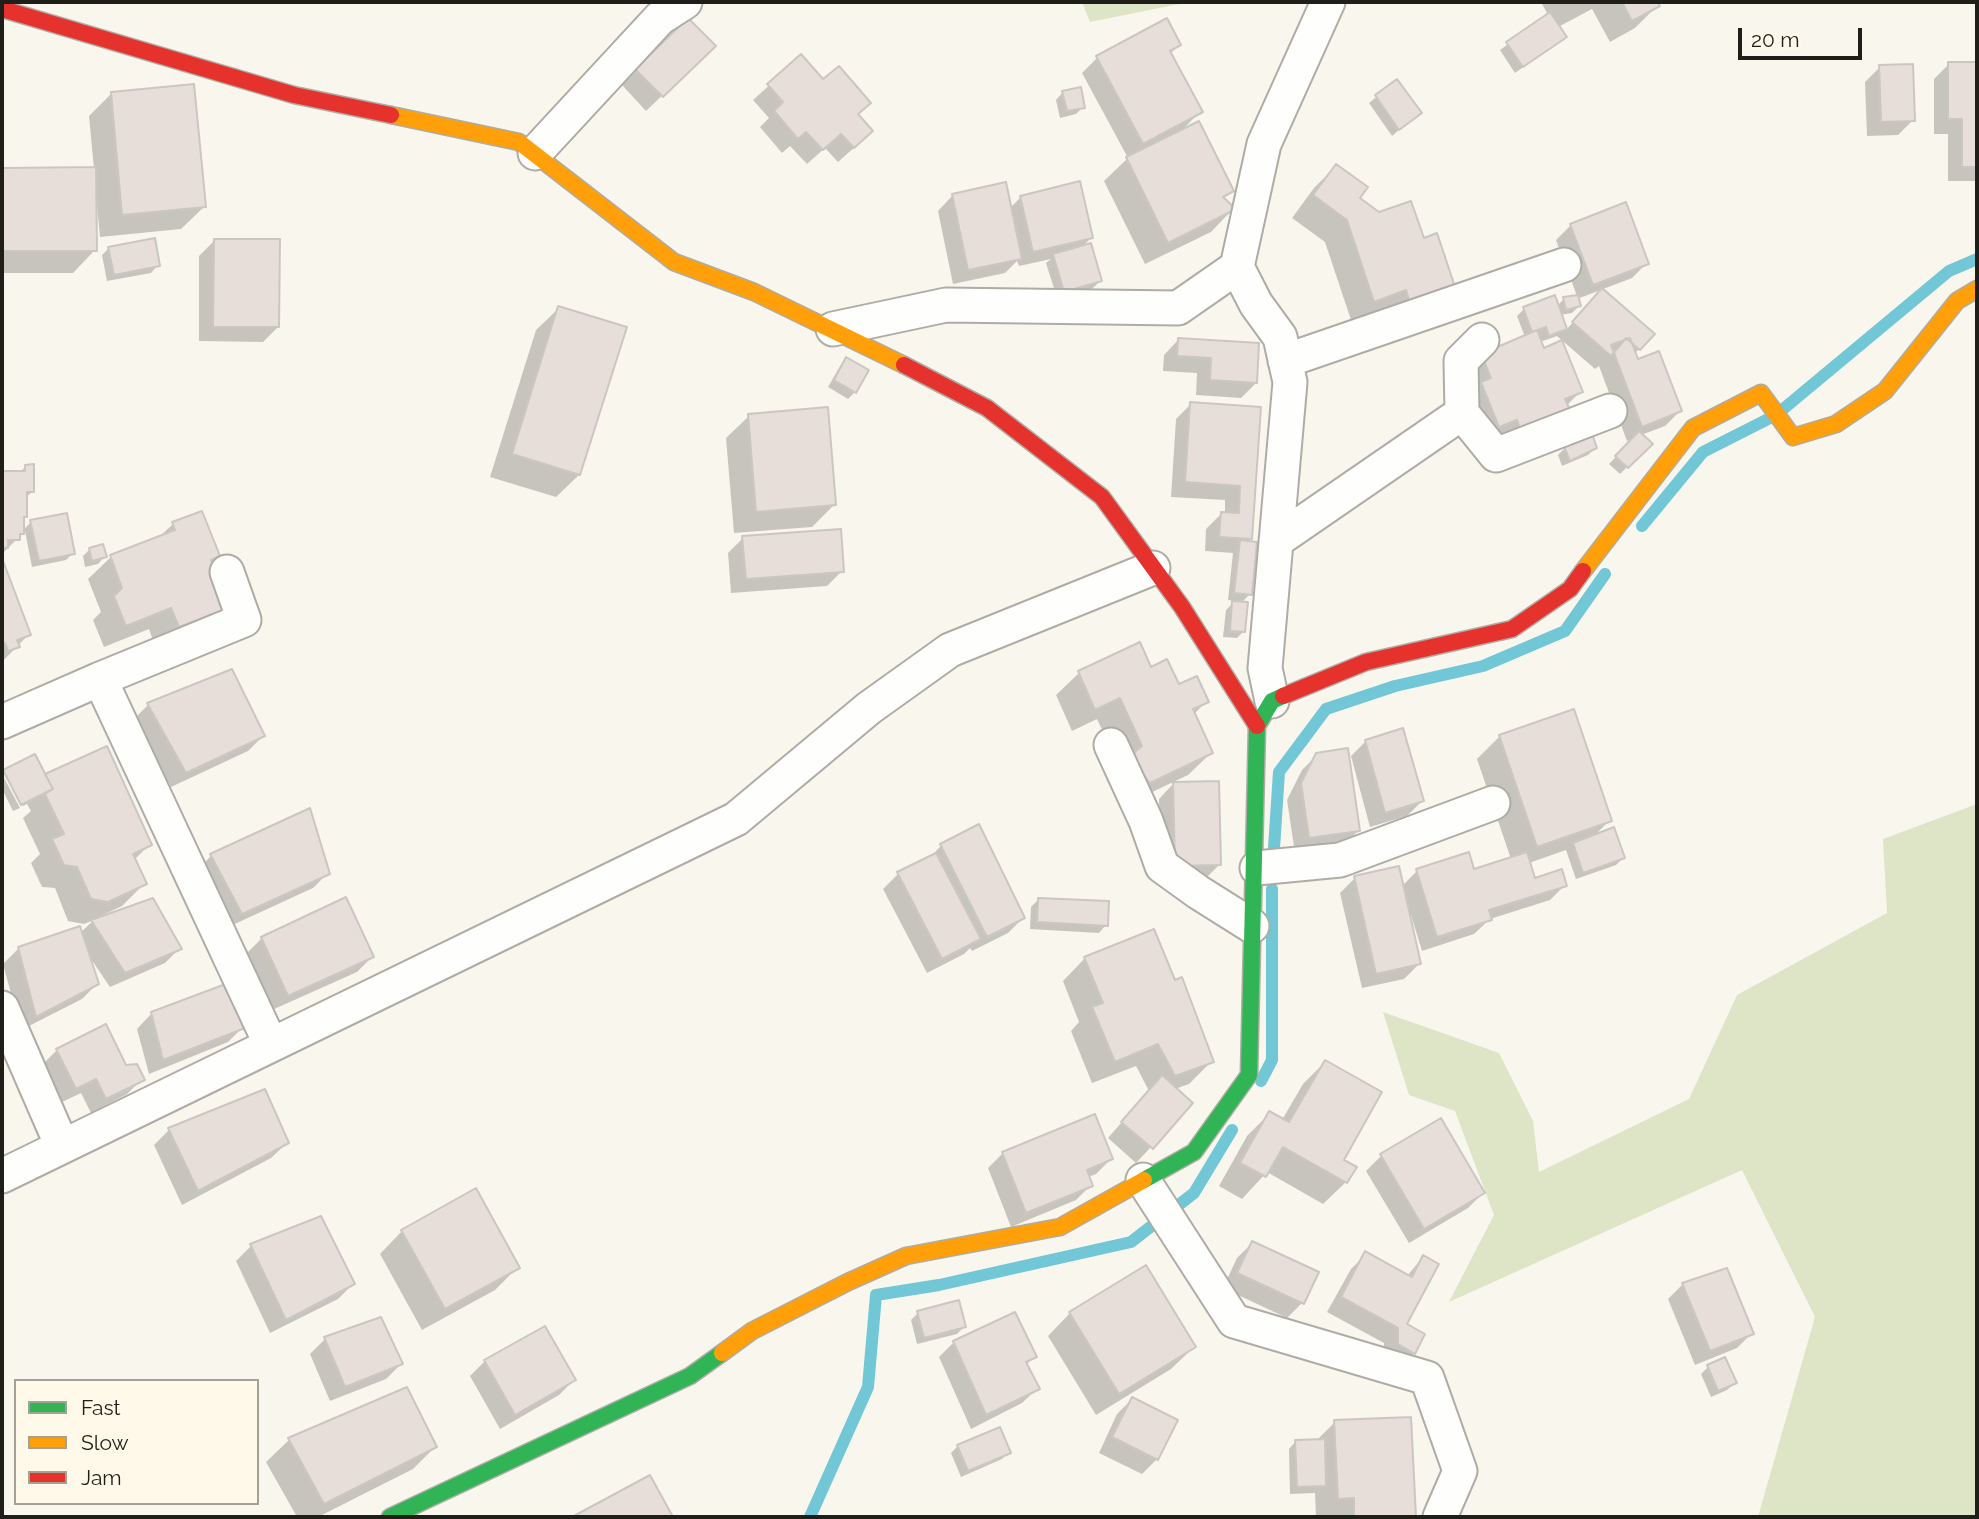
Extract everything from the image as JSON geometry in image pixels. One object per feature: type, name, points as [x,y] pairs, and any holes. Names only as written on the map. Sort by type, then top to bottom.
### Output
[{"type":"street","points":[[535,153],[660,18],[685,2]]},
{"type":"street","points":[[390,1517],[690,1376],[752,1331],[906,1256],[1060,1227],[1147,1186],[1194,1152],[1249,1075],[1252,926],[1265,713],[1265,668],[1290,382],[1280,337],[1256,304],[1237,267],[1264,144],[1328,2]]},
{"type":"street","points":[[2,9],[295,95],[519,142],[674,262],[754,292],[987,408],[1102,497],[1182,607],[1265,713]]},
{"type":"street","points":[[1285,361],[1563,265]]},
{"type":"street","points":[[832,329],[946,305],[1178,308],[1237,267]]},
{"type":"street","points":[[1265,713],[1366,662],[1512,629],[1570,589],[1693,428],[1761,393],[1793,437],[1836,424],[1885,391],[1957,301],[1977,289]]},
{"type":"street","points":[[1482,340],[1461,360],[1462,413],[1496,454],[1610,411]]},
{"type":"street","points":[[1276,541],[1462,413]]},
{"type":"street","points":[[2,1176],[736,819],[869,708],[950,650],[1153,568]]},
{"type":"street","points":[[2,722],[244,620],[227,572]]},
{"type":"street","points":[[100,679],[271,1045]]},
{"type":"street","points":[[1111,745],[1146,821],[1162,866],[1252,926]]},
{"type":"street","points":[[1255,868],[1340,860],[1493,803]]},
{"type":"street","points":[[2,1008],[62,1146]]},
{"type":"street","points":[[1147,1186],[1234,1321],[1427,1378],[1460,1471],[1440,1517]]},
{"type":"green space","points":[[1082,2],[1189,2],[1090,22]]},
{"type":"green space","points":[[1977,804],[1977,1517],[1758,1517],[1815,1317],[1742,1170],[1449,1302],[1494,1215],[1455,1111],[1409,1095],[1383,1012],[1499,1053],[1533,1121],[1539,1172],[1689,1099],[1737,995],[1887,913],[1883,839]]},
{"type":"building","points":[[1622,2],[1657,2],[1660,6],[1632,21]]},
{"type":"building","points":[[1550,12],[1567,37],[1523,67],[1506,42]]},
{"type":"building","points":[[688,18],[716,46],[663,97],[635,69]]},
{"type":"building","points":[[1167,18],[1181,45],[1170,51],[1203,112],[1143,144],[1096,56]]},
{"type":"building","points":[[801,54],[823,79],[839,66],[871,103],[858,114],[873,131],[854,148],[841,134],[823,150],[806,132],[798,139],[774,111],[783,102],[767,84]]},
{"type":"building","points":[[1948,62],[1977,62],[1977,167],[1962,167],[1962,119],[1948,119]]},
{"type":"building","points":[[1913,64],[1915,121],[1881,122],[1879,65]]},
{"type":"building","points":[[1397,79],[1422,113],[1399,130],[1375,95]]},
{"type":"building","points":[[194,84],[206,207],[122,215],[111,92]]},
{"type":"building","points":[[1081,87],[1085,108],[1067,111],[1062,91]]},
{"type":"building","points":[[1199,121],[1234,191],[1223,197],[1236,209],[1168,243],[1126,157]]},
{"type":"building","points":[[1336,164],[1368,187],[1360,198],[1379,212],[1411,201],[1424,238],[1437,233],[1456,290],[1411,306],[1406,290],[1374,302],[1347,220],[1313,195]]},
{"type":"building","points":[[96,167],[97,251],[2,251],[2,168]]},
{"type":"building","points":[[1080,181],[1093,238],[1033,252],[1020,196]]},
{"type":"building","points":[[1006,182],[1022,259],[968,270],[952,194]]},
{"type":"building","points":[[1626,202],[1649,264],[1593,285],[1570,224]]},
{"type":"building","points":[[155,238],[160,266],[114,275],[108,247]]},
{"type":"building","points":[[214,239],[280,239],[279,327],[213,327]]},
{"type":"building","points":[[1091,243],[1102,281],[1064,292],[1053,254]]},
{"type":"building","points":[[1602,288],[1655,334],[1640,350],[1626,338],[1611,356],[1572,322]]},
{"type":"building","points":[[1555,295],[1567,329],[1549,336],[1546,327],[1532,332],[1523,307]]},
{"type":"building","points":[[1578,295],[1581,306],[1566,310],[1563,297]]},
{"type":"building","points":[[558,306],[627,327],[580,475],[512,454]]},
{"type":"building","points":[[1537,330],[1544,348],[1562,340],[1583,392],[1565,399],[1571,412],[1522,433],[1517,420],[1499,427],[1481,382],[1491,378],[1481,354]]},
{"type":"building","points":[[1178,338],[1259,343],[1257,383],[1210,380],[1211,358],[1177,356]]},
{"type":"building","points":[[1630,338],[1638,359],[1659,351],[1682,411],[1642,427],[1611,345]]},
{"type":"building","points":[[846,357],[869,370],[856,393],[834,380]]},
{"type":"building","points":[[1190,402],[1261,407],[1252,539],[1219,537],[1221,512],[1239,513],[1240,486],[1185,482]]},
{"type":"building","points":[[828,407],[836,505],[756,512],[748,414]]},
{"type":"building","points":[[1639,431],[1653,444],[1628,468],[1615,456]]},
{"type":"building","points":[[1592,434],[1597,448],[1570,461],[1564,446]]},
{"type":"building","points":[[34,464],[34,492],[27,492],[24,534],[20,534],[20,540],[8,540],[8,548],[2,548],[2,471],[25,471],[25,465]]},
{"type":"building","points":[[202,511],[220,556],[211,560],[229,608],[179,627],[171,608],[126,626],[114,596],[122,588],[110,555],[175,530],[172,522]]},
{"type":"building","points":[[67,513],[75,554],[39,561],[30,520]]},
{"type":"building","points":[[841,529],[844,572],[746,579],[742,536]]},
{"type":"building","points":[[1240,540],[1257,542],[1252,595],[1234,593]]},
{"type":"building","points":[[103,544],[107,557],[92,561],[89,548]]},
{"type":"building","points":[[2,558],[31,635],[17,640],[20,647],[8,651],[5,643],[2,645]]},
{"type":"building","points":[[1232,601],[1248,602],[1245,632],[1230,631]]},
{"type":"building","points":[[1140,642],[1151,667],[1167,659],[1179,684],[1197,676],[1209,702],[1193,709],[1213,753],[1150,783],[1128,758],[1142,746],[1120,698],[1095,710],[1078,671]]},
{"type":"building","points":[[232,669],[265,736],[186,773],[147,703]]},
{"type":"building","points":[[1574,709],[1612,821],[1537,847],[1499,735]]},
{"type":"building","points":[[1403,728],[1424,801],[1385,813],[1365,740]]},
{"type":"building","points":[[107,746],[152,845],[133,854],[147,884],[108,902],[91,899],[77,867],[64,865],[52,839],[64,834],[45,794],[53,789],[45,774]]},
{"type":"building","points":[[1348,748],[1360,831],[1309,838],[1301,783],[1316,753]]},
{"type":"building","points":[[35,754],[53,789],[21,805],[3,770]]},
{"type":"building","points":[[1219,781],[1221,865],[1175,866],[1173,782]]},
{"type":"building","points":[[310,808],[330,874],[242,914],[210,854]]},
{"type":"building","points":[[979,824],[1025,918],[987,937],[940,844]]},
{"type":"building","points":[[1614,827],[1625,858],[1583,873],[1573,843]]},
{"type":"building","points":[[1469,852],[1474,869],[1527,852],[1535,878],[1562,869],[1567,886],[1489,910],[1492,920],[1437,937],[1416,869]]},
{"type":"building","points":[[936,853],[981,939],[942,959],[897,872]]},
{"type":"building","points":[[1399,866],[1421,964],[1376,974],[1354,876]]},
{"type":"building","points":[[346,897],[374,957],[288,996],[261,937]]},
{"type":"building","points":[[153,898],[182,949],[125,973],[91,920]]},
{"type":"building","points":[[1038,898],[1109,901],[1108,926],[1037,922]]},
{"type":"building","points":[[80,926],[99,984],[36,1017],[18,947]]},
{"type":"building","points":[[1154,929],[1175,980],[1182,977],[1214,1062],[1175,1076],[1158,1044],[1115,1062],[1092,1007],[1103,1003],[1084,957]]},
{"type":"building","points":[[231,982],[245,1028],[163,1060],[151,1012]]},
{"type":"building","points":[[106,1024],[126,1065],[137,1064],[145,1080],[106,1099],[96,1079],[76,1089],[56,1049]]},
{"type":"building","points":[[1325,1060],[1382,1092],[1344,1160],[1357,1167],[1347,1183],[1283,1147],[1266,1177],[1240,1163],[1269,1111],[1289,1122]]},
{"type":"building","points":[[1162,1075],[1193,1103],[1153,1149],[1121,1122]]},
{"type":"building","points":[[265,1089],[289,1143],[198,1191],[168,1128]]},
{"type":"building","points":[[1095,1114],[1113,1159],[1087,1170],[1093,1186],[1026,1213],[1002,1152]]},
{"type":"building","points":[[1441,1118],[1485,1193],[1424,1229],[1380,1154]]},
{"type":"building","points":[[476,1188],[520,1268],[445,1309],[401,1230]]},
{"type":"building","points":[[321,1216],[355,1284],[286,1320],[250,1244]]},
{"type":"building","points":[[1252,1241],[1319,1272],[1304,1304],[1237,1273]]},
{"type":"building","points":[[1365,1251],[1412,1277],[1423,1255],[1439,1264],[1407,1324],[1425,1334],[1415,1354],[1398,1344],[1398,1328],[1341,1297]]},
{"type":"building","points":[[1146,1265],[1196,1347],[1119,1394],[1069,1312]]},
{"type":"building","points":[[1727,1268],[1754,1334],[1710,1351],[1682,1283]]},
{"type":"building","points":[[959,1300],[966,1327],[924,1338],[917,1311]]},
{"type":"building","points":[[1015,1312],[1037,1357],[1026,1362],[1040,1389],[986,1415],[953,1341]]},
{"type":"building","points":[[381,1317],[403,1364],[345,1387],[324,1337]]},
{"type":"building","points":[[545,1326],[576,1380],[515,1415],[484,1360]]},
{"type":"building","points":[[1725,1357],[1737,1383],[1718,1391],[1707,1365]]},
{"type":"building","points":[[407,1387],[437,1447],[324,1504],[288,1438]]},
{"type":"building","points":[[1132,1397],[1178,1420],[1158,1460],[1112,1437]]},
{"type":"building","points":[[1411,1417],[1416,1517],[1354,1517],[1354,1498],[1338,1499],[1334,1420]]},
{"type":"building","points":[[1000,1427],[1011,1453],[968,1471],[957,1445]]},
{"type":"building","points":[[1325,1439],[1326,1486],[1297,1487],[1295,1440]]},
{"type":"building","points":[[650,1475],[673,1517],[572,1517]]},
{"type":"waterway","points":[[1642,526],[1703,452],[1776,415],[1949,271],[1977,259]]},
{"type":"waterway","points":[[1273,863],[1279,772],[1326,709],[1395,686],[1483,666],[1565,631],[1605,574]]},
{"type":"waterway","points":[[1261,1081],[1272,1060],[1272,889]]},
{"type":"waterway","points":[[810,1517],[868,1387],[876,1295],[939,1285],[1131,1242],[1194,1193],[1232,1130]]},
{"type":"traffic: fast","points":[[1144,1180],[1194,1152],[1249,1075],[1257,726],[1272,701],[1283,696]]},
{"type":"traffic: fast","points":[[390,1517],[690,1376],[722,1353]]},
{"type":"traffic: slow","points":[[391,115],[519,142],[674,262],[754,292],[904,365]]},
{"type":"traffic: slow","points":[[1583,571],[1693,428],[1761,393],[1793,437],[1836,424],[1885,391],[1957,301],[1977,289]]},
{"type":"traffic: slow","points":[[722,1353],[752,1331],[906,1256],[1060,1227],[1144,1180]]},
{"type":"traffic: jam","points":[[2,9],[294,95],[391,115]]},
{"type":"traffic: jam","points":[[904,365],[987,408],[1102,497],[1182,607],[1257,726]]},
{"type":"traffic: jam","points":[[1283,696],[1366,662],[1512,629],[1570,589],[1583,571]]}]
